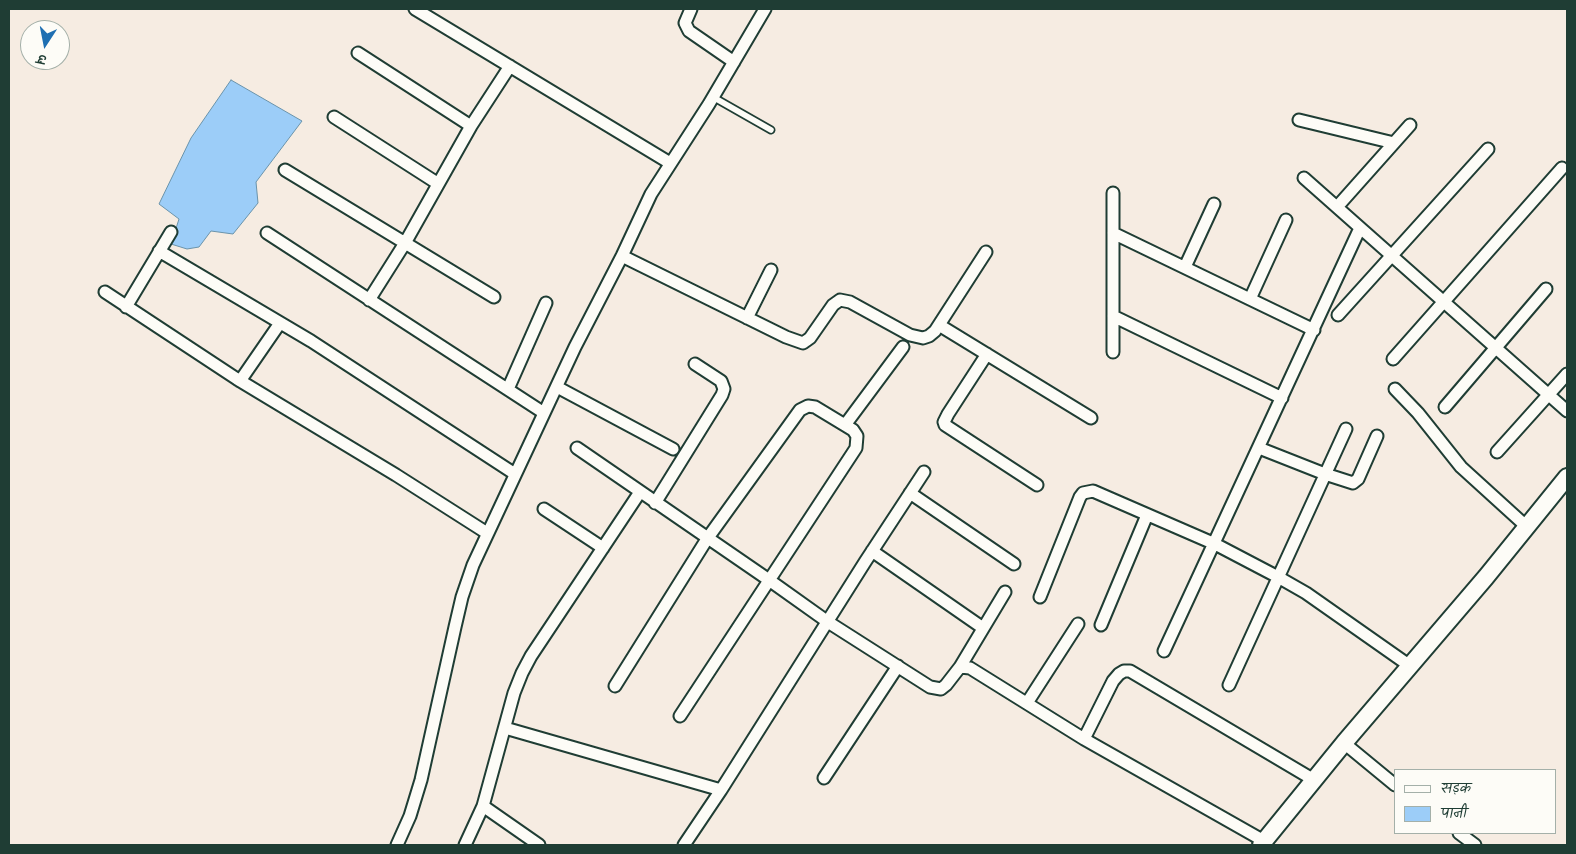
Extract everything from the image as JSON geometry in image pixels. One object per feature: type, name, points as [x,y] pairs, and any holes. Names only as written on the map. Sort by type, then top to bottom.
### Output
[{"type":"street","points":[[415,9],[670,163]]},
{"type":"street","points":[[691,9],[686,23],[689,31],[734,62]]},
{"type":"street","points":[[397,845],[410,816],[421,780],[462,597],[487,533],[575,347],[622,256],[651,194],[713,97],[765,9]]},
{"type":"street","points":[[358,53],[470,126]]},
{"type":"street","points":[[369,300],[404,243],[470,126],[510,66]]},
{"type":"street","points":[[334,117],[437,183]]},
{"type":"street","points":[[1299,120],[1394,143]]},
{"type":"street","points":[[1337,207],[1410,125]]},
{"type":"street","points":[[1338,314],[1488,148]]},
{"type":"street","points":[[1393,359],[1562,168]]},
{"type":"street","points":[[285,170],[494,297]]},
{"type":"street","points":[[1304,178],[1567,411]]},
{"type":"street","points":[[1113,192],[1114,352]]},
{"type":"street","points":[[1185,267],[1214,204]]},
{"type":"street","points":[[1250,299],[1286,220]]},
{"type":"street","points":[[1164,651],[1360,228]]},
{"type":"street","points":[[126,307],[171,232]]},
{"type":"street","points":[[267,233],[544,413]]},
{"type":"street","points":[[1113,233],[1314,330]]},
{"type":"street","points":[[159,251],[371,380],[515,474]]},
{"type":"street","points":[[622,256],[803,343],[810,338],[833,305],[840,300],[850,302],[916,337],[929,336],[939,325],[986,252]]},
{"type":"street","points":[[748,318],[771,270]]},
{"type":"street","points":[[1445,407],[1546,289]]},
{"type":"street","points":[[105,292],[240,381],[396,475],[487,533]]},
{"type":"street","points":[[508,389],[546,303]]},
{"type":"street","points":[[1113,316],[1282,398]]},
{"type":"street","points":[[240,381],[280,323]]},
{"type":"street","points":[[939,325],[1091,418]]},
{"type":"street","points":[[845,425],[902,347]]},
{"type":"street","points":[[987,354],[948,414],[944,422],[945,425],[1037,485]]},
{"type":"street","points":[[655,503],[722,396],[724,389],[721,380],[695,364]]},
{"type":"street","points":[[1497,452],[1567,374]]},
{"type":"street","points":[[557,387],[673,449]]},
{"type":"street","points":[[1395,389],[1461,467],[1526,526]]},
{"type":"street","points":[[614,686],[707,538],[800,410],[808,406],[815,407],[845,425],[857,436],[856,448],[680,716]]},
{"type":"street","points":[[1229,685],[1346,429]]},
{"type":"street","points":[[1259,448],[1348,483],[1356,481],[1377,436]]},
{"type":"street","points":[[576,448],[828,622],[930,687],[936,689],[946,685],[960,667],[1005,592]]},
{"type":"street","points":[[684,845],[924,472]]},
{"type":"street","points":[[960,667],[970,668],[1084,740],[1262,843],[1567,477]]},
{"type":"street","points":[[1040,597],[1083,493],[1093,491],[1215,544],[1278,577],[1306,594],[1410,666]]},
{"type":"street","points":[[465,845],[483,806],[514,693],[531,656],[640,492]]},
{"type":"street","points":[[910,493],[1014,564]]},
{"type":"street","points":[[544,509],[603,548]]},
{"type":"street","points":[[1101,624],[1147,515]]},
{"type":"street","points":[[872,552],[983,628]]},
{"type":"street","points":[[1027,704],[1078,624]]},
{"type":"street","points":[[824,778],[898,666]]},
{"type":"street","points":[[1084,740],[1113,681],[1124,671],[1130,671],[1314,780]]},
{"type":"street","points":[[505,728],[721,790]]},
{"type":"street","points":[[1344,743],[1394,784]]},
{"type":"street","points":[[483,806],[539,845]]},
{"type":"street","points":[[1460,834],[1475,845]]},
{"type":"lane","points":[[713,97],[771,130]]},
{"type":"water","points":[[231,80],[302,121],[256,182],[258,203],[233,234],[211,231],[199,247],[187,249],[171,244],[179,219],[159,204],[191,138]]}]
